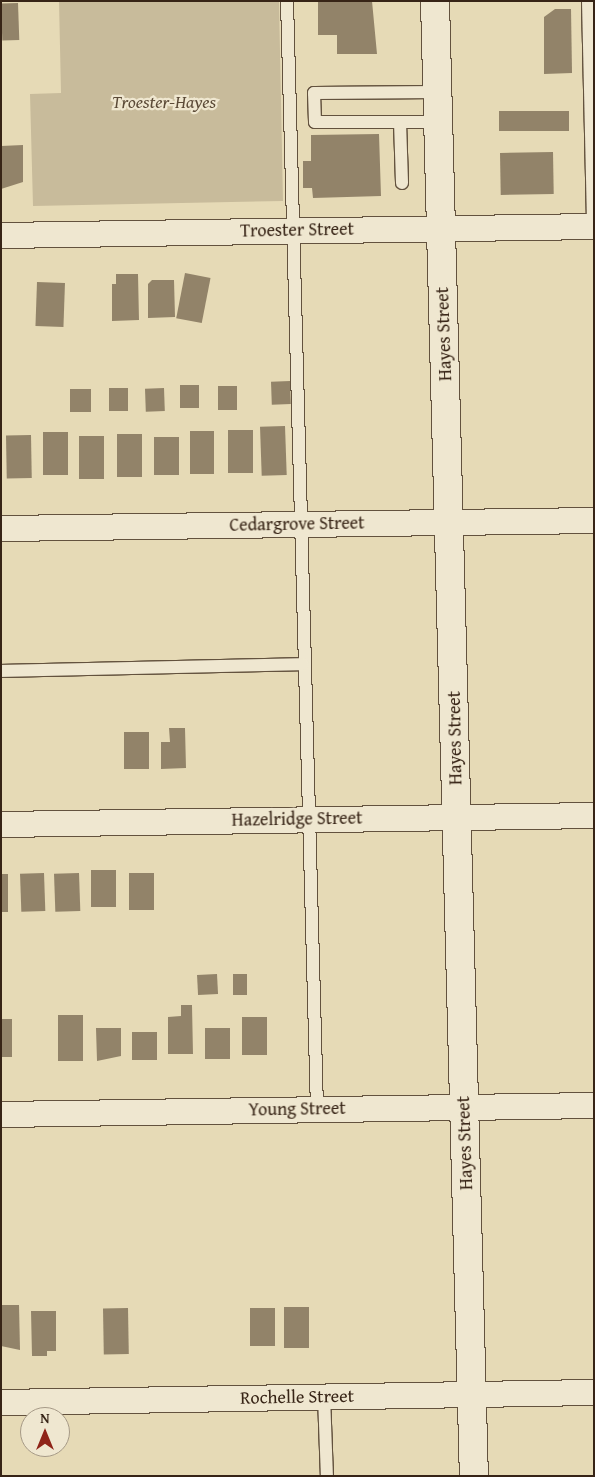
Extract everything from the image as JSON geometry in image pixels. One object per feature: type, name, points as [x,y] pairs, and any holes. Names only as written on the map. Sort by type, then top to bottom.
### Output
[{"type":"street","name":"Hayes Street","points":[[435,1],[474,1476]]},
{"type":"street","name":"Troester Street","points":[[1,235],[593,226]]},
{"type":"street","name":"Cedargrove Street","points":[[1,528],[594,520]]},
{"type":"street","name":"Hazelridge Street","points":[[1,824],[594,815]]},
{"type":"street","name":"Young Street","points":[[1,1114],[594,1105]]},
{"type":"street","name":"Rochelle Street","points":[[1,1402],[594,1392]]},
{"type":"lane","points":[[287,1],[292,230],[302,524],[303,664],[317,1109]]},
{"type":"lane","points":[[588,1],[593,226]]},
{"type":"lane","points":[[437,92],[314,93],[315,122],[438,122]]},
{"type":"lane","points":[[400,122],[402,183]]},
{"type":"lane","points":[[1,671],[303,664]]},
{"type":"lane","points":[[324,1396],[327,1476]]},
{"type":"green space","name":"Troester-Hayes","points":[[59,1],[279,1],[283,201],[33,206],[30,94],[61,93]]},
{"type":"building","points":[[318,1],[372,1],[377,54],[337,54],[337,35],[318,35]]},
{"type":"building","points":[[18,3],[19,40],[2,41],[1,4]]},
{"type":"building","points":[[555,9],[571,9],[572,73],[544,74],[544,17]]},
{"type":"building","points":[[499,111],[569,111],[569,131],[499,131]]},
{"type":"building","points":[[379,134],[381,196],[313,198],[312,188],[303,188],[303,161],[311,161],[311,135]]},
{"type":"building","points":[[23,145],[23,182],[1,189],[1,146]]},
{"type":"building","points":[[553,152],[554,194],[501,195],[500,153]]},
{"type":"building","points":[[185,273],[211,278],[202,323],[176,318]]},
{"type":"building","points":[[116,274],[138,274],[139,320],[112,321],[112,284],[116,284]]},
{"type":"building","points":[[152,280],[174,280],[175,317],[148,318],[148,284]]},
{"type":"building","points":[[37,282],[65,283],[63,327],[35,326]]},
{"type":"building","points":[[290,381],[291,404],[272,405],[271,382]]},
{"type":"building","points":[[180,385],[199,385],[199,408],[180,408]]},
{"type":"building","points":[[218,386],[237,386],[237,410],[218,410]]},
{"type":"building","points":[[109,388],[128,388],[128,411],[109,411]]},
{"type":"building","points":[[164,388],[165,411],[146,412],[145,389]]},
{"type":"building","points":[[70,389],[91,389],[91,412],[70,412]]},
{"type":"building","points":[[285,426],[287,475],[262,476],[260,427]]},
{"type":"building","points":[[228,430],[253,430],[253,473],[228,473]]},
{"type":"building","points":[[190,431],[214,431],[214,474],[190,474]]},
{"type":"building","points":[[43,432],[68,432],[68,475],[43,475]]},
{"type":"building","points":[[117,434],[142,434],[142,477],[117,477]]},
{"type":"building","points":[[6,435],[31,435],[32,478],[7,478]]},
{"type":"building","points":[[79,436],[104,436],[104,479],[79,479]]},
{"type":"building","points":[[154,437],[179,437],[179,475],[154,475]]},
{"type":"building","points":[[169,728],[185,728],[186,768],[161,769],[161,742],[170,742]]},
{"type":"building","points":[[124,732],[149,732],[149,769],[124,769]]},
{"type":"building","points":[[91,870],[116,870],[116,907],[91,907]]},
{"type":"building","points":[[44,873],[45,911],[21,912],[20,874]]},
{"type":"building","points":[[79,873],[80,911],[55,912],[54,874]]},
{"type":"building","points":[[129,873],[154,873],[154,910],[129,910]]},
{"type":"building","points":[[1,874],[8,874],[8,912],[1,912]]},
{"type":"building","points":[[217,974],[218,994],[198,995],[197,975]]},
{"type":"building","points":[[233,974],[247,974],[247,995],[233,995]]},
{"type":"building","points":[[181,1005],[192,1005],[193,1054],[168,1054],[168,1017],[181,1016]]},
{"type":"building","points":[[58,1015],[83,1015],[83,1061],[58,1061]]},
{"type":"building","points":[[242,1017],[267,1017],[267,1055],[242,1055]]},
{"type":"building","points":[[1,1019],[12,1019],[12,1057],[1,1057]]},
{"type":"building","points":[[96,1028],[121,1028],[121,1056],[97,1061]]},
{"type":"building","points":[[205,1028],[230,1028],[230,1059],[205,1059]]},
{"type":"building","points":[[132,1032],[157,1032],[157,1060],[132,1060]]},
{"type":"building","points":[[1,1305],[19,1305],[20,1350],[1,1346]]},
{"type":"building","points":[[284,1307],[309,1307],[309,1348],[284,1348]]},
{"type":"building","points":[[103,1308],[128,1308],[129,1354],[104,1354]]},
{"type":"building","points":[[250,1308],[275,1308],[275,1346],[250,1346]]},
{"type":"building","points":[[31,1311],[56,1311],[56,1351],[47,1351],[47,1356],[32,1356]]}]
